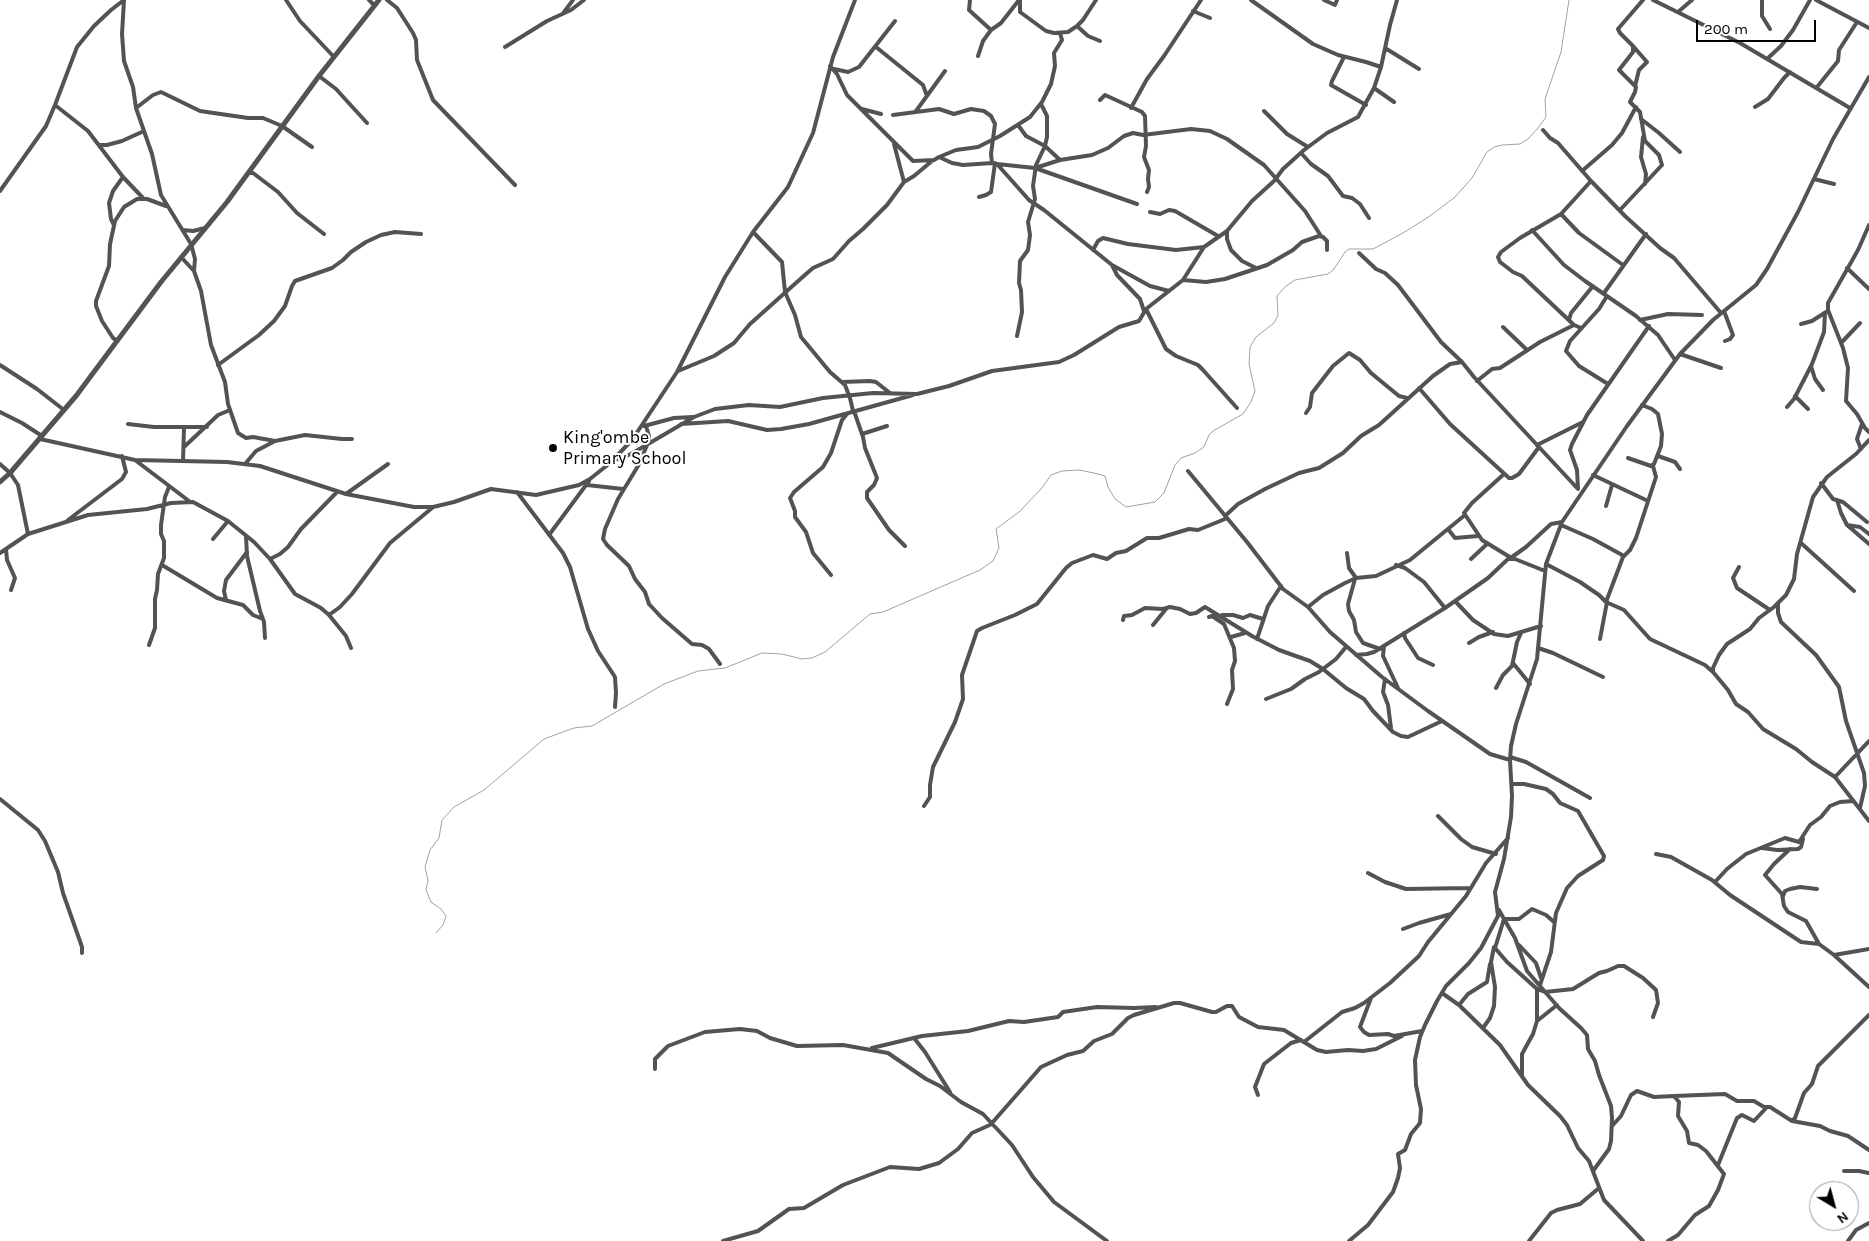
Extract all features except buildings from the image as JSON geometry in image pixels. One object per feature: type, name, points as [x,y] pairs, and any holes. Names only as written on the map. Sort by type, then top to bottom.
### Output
[{"type":"street","points":[[0,191],[37,140],[55,105],[77,47],[94,26],[124,0],[122,49],[124,62],[135,93],[136,108],[156,170],[159,189],[166,206],[191,244],[195,259],[194,271],[204,302],[209,335],[225,382],[230,410],[240,435],[246,438],[253,437],[275,441]]},
{"type":"street","points":[[286,0],[300,20],[334,57]]},
{"type":"street","points":[[369,0],[374,5]]},
{"type":"street","points":[[0,482],[41,438],[76,396],[116,340],[249,172],[319,76],[379,0]]},
{"type":"street","points":[[387,0],[397,8],[414,33],[417,60],[433,100],[514,185]]},
{"type":"street","points":[[563,13],[573,0]]},
{"type":"street","points":[[505,47],[541,24],[571,10],[584,0]]},
{"type":"street","points":[[0,412],[22,423],[41,438],[135,460],[183,460],[245,464],[269,468],[337,492],[414,507],[432,507],[454,502],[491,489],[542,494],[579,485],[590,479],[611,462],[644,426],[677,372],[725,277],[753,232],[783,194],[795,174],[816,123],[855,0]]},
{"type":"street","points":[[970,0],[969,10],[991,30]]},
{"type":"street","points":[[978,56],[983,41],[991,30],[1001,23],[1019,0]]},
{"type":"street","points":[[1019,0],[1018,10],[1022,14],[1046,31],[1060,33],[1068,32],[1077,26],[1096,0]]},
{"type":"street","points":[[1131,108],[1147,79],[1201,0]]},
{"type":"street","points":[[1251,0],[1309,41],[1344,57],[1381,68]]},
{"type":"street","points":[[1324,0],[1335,5],[1338,0]]},
{"type":"street","points":[[681,424],[728,421],[773,430],[809,424],[949,386],[992,371],[1059,362],[1119,328],[1139,321],[1145,310],[1183,280],[1204,247],[1227,231],[1252,201],[1276,179],[1283,169],[1327,133],[1355,120],[1366,105],[1381,68],[1397,0]]},
{"type":"street","points":[[1643,0],[1618,29],[1647,62],[1639,70],[1636,89],[1630,102],[1640,112],[1643,136],[1641,157],[1646,174],[1645,184]]},
{"type":"street","points":[[1653,0],[1767,59],[1850,108]]},
{"type":"street","points":[[1678,12],[1692,0]]},
{"type":"street","points":[[1762,0],[1762,16],[1770,29]]},
{"type":"street","points":[[1767,59],[1781,46],[1793,30],[1810,0]]},
{"type":"street","points":[[1816,0],[1869,28]]},
{"type":"street","points":[[1193,11],[1210,18]]},
{"type":"street","points":[[832,68],[848,72],[859,68],[895,21]]},
{"type":"street","points":[[1817,87],[1838,61],[1839,50],[1858,22]]},
{"type":"street","points":[[1077,26],[1088,36],[1100,41]]},
{"type":"street","points":[[677,372],[714,356],[734,343],[750,324],[813,268],[833,260],[848,240],[863,229],[887,205],[904,182],[934,160],[956,150],[978,148],[1030,117],[1041,104],[1051,84],[1055,66],[1054,53],[1062,40],[1060,33]]},
{"type":"street","points":[[1632,46],[1633,53],[1619,70],[1635,86]]},
{"type":"street","points":[[876,47],[894,64],[923,85],[927,96]]},
{"type":"street","points":[[1385,48],[1419,69]]},
{"type":"street","points":[[1344,57],[1331,86],[1366,105]]},
{"type":"street","points":[[832,68],[847,95],[921,170]]},
{"type":"street","points":[[916,111],[945,71]]},
{"type":"street","points":[[1755,107],[1768,99],[1790,72]]},
{"type":"street","points":[[319,76],[336,90],[368,123]]},
{"type":"street","points":[[1539,987],[1527,971],[1517,944],[1498,908],[1495,892],[1511,818],[1512,784],[1510,758],[1516,724],[1530,684],[1538,648],[1546,564],[1561,523],[1675,360],[1695,337],[1722,312],[1756,285],[1767,269],[1833,139],[1869,77]]},
{"type":"street","points":[[1374,88],[1394,102]]},
{"type":"street","points":[[136,108],[153,95],[161,92],[200,111],[248,118],[263,118],[282,126],[312,147]]},
{"type":"street","points":[[1100,100],[1105,95],[1142,112],[1146,116],[1144,157],[1149,170],[1149,187],[1147,192]]},
{"type":"street","points":[[1017,336],[1022,310],[1019,270],[1022,255],[1028,250],[1030,235],[1028,222],[1032,203],[1035,199],[1033,186],[1035,168],[1045,146],[1047,116],[1041,104]]},
{"type":"street","points":[[55,105],[88,131],[123,177],[143,198],[166,206]]},
{"type":"street","points":[[1582,171],[1609,149],[1622,133],[1636,107]]},
{"type":"street","points":[[860,108],[881,114]]},
{"type":"street","points":[[893,114],[939,109],[954,114],[971,109],[984,111],[994,120],[996,130],[992,154],[995,164],[991,192],[986,196],[979,197]]},
{"type":"street","points":[[1264,111],[1287,134],[1308,147]]},
{"type":"street","points":[[1641,120],[1680,152]]},
{"type":"street","points":[[1018,125],[1026,136],[1045,146],[1060,160]]},
{"type":"street","points":[[1035,168],[1060,160],[1092,155],[1129,134],[1191,129],[1210,131],[1227,139],[1262,163],[1306,211],[1321,236],[1327,240],[1327,250]]},
{"type":"street","points":[[1543,130],[1558,143],[1591,181],[1620,210],[1660,248],[1674,258],[1722,312],[1733,335],[1725,341]]},
{"type":"street","points":[[100,145],[107,146],[144,131]]},
{"type":"street","points":[[1620,210],[1662,163],[1659,156],[1645,141],[1643,136]]},
{"type":"street","points":[[893,142],[904,182]]},
{"type":"street","points":[[1301,153],[1311,164],[1328,176],[1343,196],[1352,198],[1360,204],[1369,218]]},
{"type":"street","points":[[939,157],[952,163],[963,165],[995,164],[1035,168],[1137,204]]},
{"type":"street","points":[[913,161],[934,160]]},
{"type":"street","points":[[995,164],[1007,174],[1021,194],[1044,210],[1112,265],[1150,286],[1169,291]]},
{"type":"street","points":[[249,172],[278,192],[297,213],[324,234]]},
{"type":"street","points":[[114,224],[110,216],[109,203],[113,191],[123,177]]},
{"type":"street","points":[[1814,179],[1834,184]]},
{"type":"street","points":[[1581,328],[1574,325],[1522,276],[1507,268],[1498,260],[1501,252],[1532,230],[1561,214],[1591,181]]},
{"type":"street","points":[[116,340],[102,321],[96,301],[109,266],[110,244],[118,214],[133,200],[143,198]]},
{"type":"street","points":[[1150,212],[1160,214],[1168,210],[1175,211],[1218,236]]},
{"type":"street","points":[[1561,214],[1579,233],[1624,265]]},
{"type":"street","points":[[1787,407],[1812,366],[1824,332],[1828,303],[1858,250],[1869,225]]},
{"type":"street","points":[[183,230],[193,231],[205,228]]},
{"type":"street","points":[[1532,230],[1564,264],[1649,326],[1662,339],[1675,360]]},
{"type":"street","points":[[1227,231],[1227,239],[1231,250],[1242,262],[1256,268]]},
{"type":"street","points":[[218,365],[259,335],[277,317],[285,306],[295,281],[332,268],[344,260],[351,252],[380,235],[395,232],[421,234]]},
{"type":"street","points":[[753,232],[782,262],[785,292],[795,315],[801,337],[832,375],[842,382],[849,395],[852,411],[877,478],[874,485],[867,492],[867,498],[889,530],[906,546]]},
{"type":"street","points":[[1608,384],[1580,366],[1566,351],[1570,341],[1599,309],[1624,265],[1646,234]]},
{"type":"street","points":[[1183,280],[1215,281],[1256,268],[1271,263],[1306,240],[1321,236]]},
{"type":"street","points":[[1093,250],[1098,241],[1103,238],[1128,244],[1176,250],[1204,247]]},
{"type":"street","points":[[1359,253],[1376,269],[1393,279],[1441,342],[1462,362],[1477,381],[1578,488]]},
{"type":"street","points":[[181,257],[194,271]]},
{"type":"street","points":[[1112,265],[1117,275],[1140,298],[1166,349],[1203,370],[1237,408]]},
{"type":"street","points":[[1847,268],[1869,289]]},
{"type":"street","points":[[1569,320],[1571,314],[1593,286]]},
{"type":"street","points":[[1801,324],[1826,312]]},
{"type":"street","points":[[1826,312],[1841,343],[1848,368],[1846,401],[1869,432]]},
{"type":"street","points":[[1640,320],[1668,314],[1702,315]]},
{"type":"street","points":[[1841,343],[1860,323]]},
{"type":"street","points":[[1477,381],[1486,372],[1495,367],[1500,368],[1527,350],[1574,325]]},
{"type":"street","points":[[1579,495],[1578,473],[1570,450],[1583,422],[1649,326]]},
{"type":"street","points":[[1503,327],[1527,350]]},
{"type":"street","points":[[1306,413],[1310,407],[1312,393],[1332,366],[1349,353],[1399,396],[1407,398]]},
{"type":"street","points":[[1680,354],[1720,368]]},
{"type":"street","points":[[924,806],[930,797],[933,767],[955,722],[963,699],[962,675],[977,631],[1037,604],[1072,563],[1093,555],[1108,559],[1116,553],[1126,551],[1145,538],[1159,538],[1189,529],[1198,530],[1225,517],[1234,507],[1260,491],[1299,473],[1319,468],[1343,453],[1361,436],[1379,425],[1433,376],[1450,364],[1462,362]]},
{"type":"street","points":[[0,365],[37,389],[64,410]]},
{"type":"street","points":[[1812,366],[1816,379],[1823,390]]},
{"type":"street","points":[[842,382],[870,381],[892,394]]},
{"type":"street","points":[[1419,388],[1450,424],[1509,478],[1516,477],[1538,446],[1583,422]]},
{"type":"street","points":[[611,462],[631,454],[694,417],[722,407],[749,405],[780,407],[849,395],[917,394]]},
{"type":"street","points":[[1795,396],[1808,409]]},
{"type":"street","points":[[1600,639],[1606,602],[1624,556],[1630,550],[1636,538],[1656,478],[1653,466],[1658,456],[1662,439],[1658,414],[1642,405]]},
{"type":"street","points":[[184,446],[218,415],[230,410]]},
{"type":"street","points":[[832,575],[813,553],[806,532],[795,517],[790,498],[794,492],[823,467],[831,452],[842,420],[852,411]]},
{"type":"street","points":[[644,426],[674,418],[694,417]]},
{"type":"street","points":[[128,424],[184,428],[207,427]]},
{"type":"street","points":[[1861,449],[1857,439],[1862,424]]},
{"type":"street","points":[[644,426],[649,436],[648,443],[638,466],[623,488],[605,529],[604,542],[629,566],[635,579],[647,596],[650,605],[662,618],[692,644],[702,645],[710,649],[720,664]]},
{"type":"street","points":[[862,434],[887,426]]},
{"type":"street","points":[[183,460],[184,428]]},
{"type":"street","points":[[245,464],[256,451],[275,441],[305,435],[352,439]]},
{"type":"street","points":[[1713,672],[1714,665],[1727,644],[1746,633],[1759,618],[1786,595],[1793,582],[1797,554],[1810,505],[1821,484],[1869,440]]},
{"type":"street","points":[[66,521],[122,479],[126,472],[122,456]]},
{"type":"street","points":[[1658,456],[1675,462],[1680,469]]},
{"type":"street","points":[[1628,458],[1648,466],[1653,466]]},
{"type":"street","points":[[135,460],[189,501]]},
{"type":"street","points":[[0,464],[10,473],[19,488],[28,534]]},
{"type":"street","points":[[346,494],[388,464]]},
{"type":"street","points":[[1188,471],[1247,542],[1280,586],[1308,607],[1330,632],[1385,680],[1490,754],[1526,762],[1590,798]]},
{"type":"street","points":[[1308,607],[1328,591],[1356,579],[1376,576],[1414,557],[1465,515],[1466,510],[1472,503],[1504,474]]},
{"type":"street","points":[[1593,475],[1648,501]]},
{"type":"street","points":[[549,535],[590,479]]},
{"type":"street","points":[[1821,484],[1826,492],[1868,521],[1862,528]]},
{"type":"street","points":[[586,485],[623,488]]},
{"type":"street","points":[[1606,506],[1612,485]]},
{"type":"street","points":[[148,645],[155,628],[155,599],[158,574],[162,565],[164,541],[160,530],[169,487]]},
{"type":"street","points":[[270,559],[288,547],[301,528],[337,492]]},
{"type":"street","points":[[517,492],[563,553],[570,567],[588,629],[598,651],[615,677],[615,707]]},
{"type":"street","points":[[1837,500],[1847,525],[1869,544]]},
{"type":"street","points":[[0,553],[28,534],[93,514],[146,509],[189,501],[198,503],[228,521],[246,536],[270,559],[295,594],[321,608],[329,615],[346,636],[351,648]]},
{"type":"street","points":[[329,615],[340,607],[352,594],[390,543],[414,522],[429,512],[432,507]]},
{"type":"street","points":[[1465,515],[1478,536],[1486,544],[1512,558],[1546,571]]},
{"type":"street","points":[[213,539],[228,521]]},
{"type":"street","points":[[1356,655],[1367,654],[1380,649],[1445,608],[1488,578],[1504,561],[1512,558],[1526,547],[1551,524],[1561,523],[1624,556]]},
{"type":"street","points":[[1847,525],[1862,528],[1869,534]]},
{"type":"street","points":[[1448,529],[1455,538],[1478,536]]},
{"type":"street","points":[[246,536],[247,552],[263,619],[265,638]]},
{"type":"street","points":[[1801,543],[1854,591]]},
{"type":"street","points":[[1471,559],[1486,544]]},
{"type":"street","points":[[6,549],[7,560],[15,578],[12,590]]},
{"type":"street","points":[[226,600],[224,591],[226,580],[247,552]]},
{"type":"street","points":[[1347,553],[1349,568],[1356,579]]},
{"type":"street","points":[[1546,564],[1580,582],[1606,602],[1628,613],[1650,639],[1704,665],[1713,672],[1728,690],[1733,701],[1748,712],[1763,729],[1796,749],[1834,777],[1860,808],[1867,812],[1869,820]]},
{"type":"street","points":[[162,565],[217,598],[243,605],[253,614],[263,619]]},
{"type":"street","points":[[1396,565],[1405,568],[1424,582],[1445,608]]},
{"type":"street","points":[[1739,567],[1733,578],[1737,588],[1770,610]]},
{"type":"street","points":[[1356,579],[1348,604],[1356,632],[1363,643],[1380,649]]},
{"type":"street","points":[[1257,639],[1268,606],[1280,586]]},
{"type":"street","points":[[1455,601],[1473,620],[1492,632],[1503,636],[1541,626]]},
{"type":"street","points":[[1778,603],[1778,613],[1781,622],[1816,655],[1839,687],[1846,721],[1858,754],[1864,778],[1863,797],[1860,808]]},
{"type":"street","points":[[1123,620],[1124,616],[1132,615],[1145,608],[1170,607],[1190,614],[1196,613],[1205,606],[1257,639],[1279,650],[1310,660],[1346,688],[1364,699],[1373,711],[1401,736],[1408,736],[1442,721]]},
{"type":"street","points":[[1153,624],[1166,608]]},
{"type":"street","points":[[1220,616],[1233,615],[1243,618],[1250,615],[1263,619]]},
{"type":"street","points":[[1209,617],[1212,616],[1224,624],[1234,648],[1233,689],[1227,704]]},
{"type":"street","points":[[1469,643],[1492,632]]},
{"type":"street","points":[[1496,688],[1503,675],[1510,670],[1521,632]]},
{"type":"street","points":[[1231,637],[1246,633]]},
{"type":"street","points":[[1404,633],[1405,638],[1418,658],[1434,665]]},
{"type":"street","points":[[1385,645],[1383,656],[1399,690]]},
{"type":"street","points":[[1266,698],[1291,689],[1323,669],[1336,659],[1346,647]]},
{"type":"street","points":[[1538,648],[1603,677]]},
{"type":"street","points":[[1513,663],[1530,684]]},
{"type":"street","points":[[1385,680],[1383,692],[1388,705],[1391,729]]},
{"type":"street","points":[[1834,777],[1869,741]]},
{"type":"street","points":[[1512,784],[1524,784],[1546,789],[1563,805],[1578,811],[1604,856],[1603,860],[1598,864],[1585,870],[1571,882],[1556,913],[1553,941],[1539,987],[1537,1021],[1520,1060],[1522,1078]]},
{"type":"street","points":[[0,799],[38,830],[45,841],[58,872],[63,894],[82,947],[82,953]]},
{"type":"street","points":[[1715,882],[1746,854],[1785,838],[1799,842],[1810,825],[1830,806],[1840,802],[1854,801]]},
{"type":"street","points":[[1438,816],[1472,846],[1496,854]]},
{"type":"street","points":[[1258,1095],[1255,1087],[1264,1064],[1291,1043],[1303,1041],[1342,1012],[1355,1008],[1371,998],[1419,956],[1470,888],[1486,863],[1496,854],[1508,837]]},
{"type":"street","points":[[1760,848],[1776,850],[1800,848],[1803,837]]},
{"type":"street","points":[[1783,896],[1766,875],[1774,864],[1790,849]]},
{"type":"street","points":[[1656,854],[1671,857],[1715,882],[1730,895],[1801,942],[1819,944]]},
{"type":"street","points":[[1368,873],[1385,882],[1406,889],[1470,888]]},
{"type":"street","points":[[1816,889],[1800,887],[1785,891],[1783,896],[1784,906],[1788,912],[1806,921],[1819,944],[1869,987]]},
{"type":"street","points":[[1349,1241],[1368,1225],[1393,1192],[1400,1168],[1398,1154],[1405,1150],[1411,1134],[1420,1123],[1421,1110],[1416,1085],[1415,1060],[1422,1031],[1446,986],[1481,948],[1496,920],[1498,908]]},
{"type":"street","points":[[1504,919],[1519,919],[1532,909],[1546,915],[1554,922]]},
{"type":"street","points":[[1403,930],[1418,923],[1451,914]]},
{"type":"street","points":[[1459,1005],[1468,994],[1487,982],[1495,946],[1504,919]]},
{"type":"street","points":[[1517,944],[1536,963],[1541,979]]},
{"type":"street","points":[[1495,946],[1507,962],[1545,992],[1586,1035],[1588,1049],[1595,1061],[1611,1106],[1611,1141],[1607,1153],[1593,1171]]},
{"type":"street","points":[[1834,955],[1869,949]]},
{"type":"street","points":[[1483,1028],[1490,1018],[1494,1006],[1495,987],[1491,962]]},
{"type":"street","points":[[1545,992],[1573,989],[1599,972],[1624,966],[1643,978],[1656,990],[1658,1003],[1653,1017]]},
{"type":"street","points":[[1442,993],[1459,1005],[1500,1045],[1522,1078],[1560,1116],[1578,1148],[1589,1161],[1604,1200],[1643,1241]]},
{"type":"street","points":[[1371,998],[1360,1027],[1369,1035],[1388,1034],[1402,1036]]},
{"type":"street","points":[[722,1241],[758,1231],[789,1209],[804,1208],[840,1186],[890,1167],[919,1168],[939,1163],[958,1150],[972,1133],[992,1124],[1041,1067],[1068,1055],[1081,1052],[1089,1044],[1112,1034],[1128,1018],[1141,1012],[1180,1003],[1215,1012],[1227,1006],[1232,1006],[1239,1017],[1258,1027],[1284,1030],[1326,1052],[1376,1049],[1402,1036],[1422,1031]]},
{"type":"street","points":[[1537,1021],[1556,1005]]},
{"type":"street","points":[[870,1049],[914,1038],[968,1031],[1009,1022],[1024,1022],[1057,1017],[1063,1012],[1097,1007],[1160,1007]]},
{"type":"street","points":[[1792,1121],[1795,1118],[1804,1093],[1812,1084],[1818,1066],[1869,1014]]},
{"type":"street","points":[[655,1069],[656,1059],[668,1046],[700,1033],[752,1029],[770,1038],[797,1046],[830,1044],[888,1053],[982,1114],[1012,1145],[1033,1177],[1054,1202],[1107,1241]]},
{"type":"street","points":[[914,1038],[926,1052],[951,1094]]},
{"type":"street","points":[[1612,1126],[1621,1116],[1630,1095],[1640,1090],[1654,1097],[1725,1094],[1737,1101],[1754,1101],[1772,1108],[1792,1121],[1820,1126],[1848,1136],[1869,1150]]},
{"type":"street","points":[[1668,1241],[1678,1235],[1696,1215],[1709,1206],[1725,1176],[1700,1146],[1689,1143],[1687,1131],[1678,1116],[1679,1102],[1674,1096]]},
{"type":"street","points":[[1718,1166],[1737,1118],[1742,1115],[1754,1121],[1767,1107]]},
{"type":"street","points":[[1844,1171],[1859,1170],[1869,1173]]},
{"type":"street","points":[[1529,1241],[1552,1213],[1580,1204],[1598,1188]]},
{"type":"street","points":[[1848,1241],[1856,1230],[1869,1223]]},
{"type":"waterway","points":[[436,933],[443,925],[446,916],[441,909],[431,902],[426,890],[428,880],[425,867],[430,850],[439,838],[442,820],[454,807],[484,790],[544,739],[574,728],[592,726],[664,684],[698,671],[725,668],[762,653],[782,654],[802,659],[812,658],[825,652],[870,614],[883,612],[980,570],[993,561],[999,548],[996,529],[1019,512],[1042,488],[1051,475],[1062,471],[1079,470],[1094,473],[1105,476],[1108,487],[1115,499],[1126,507],[1155,502],[1164,493],[1175,465],[1181,458],[1195,453],[1204,447],[1209,435],[1213,431],[1243,414],[1251,402],[1255,391],[1249,364],[1250,347],[1256,337],[1274,323],[1278,315],[1277,296],[1286,286],[1295,280],[1328,274],[1349,249],[1373,249],[1403,233],[1455,197],[1472,178],[1487,152],[1494,147],[1502,145],[1520,144],[1528,139],[1538,128],[1546,117],[1545,99],[1561,52],[1569,0]]},
{"type":"place","name":"King'ombe Primary School","points":[[553,448]]}]
